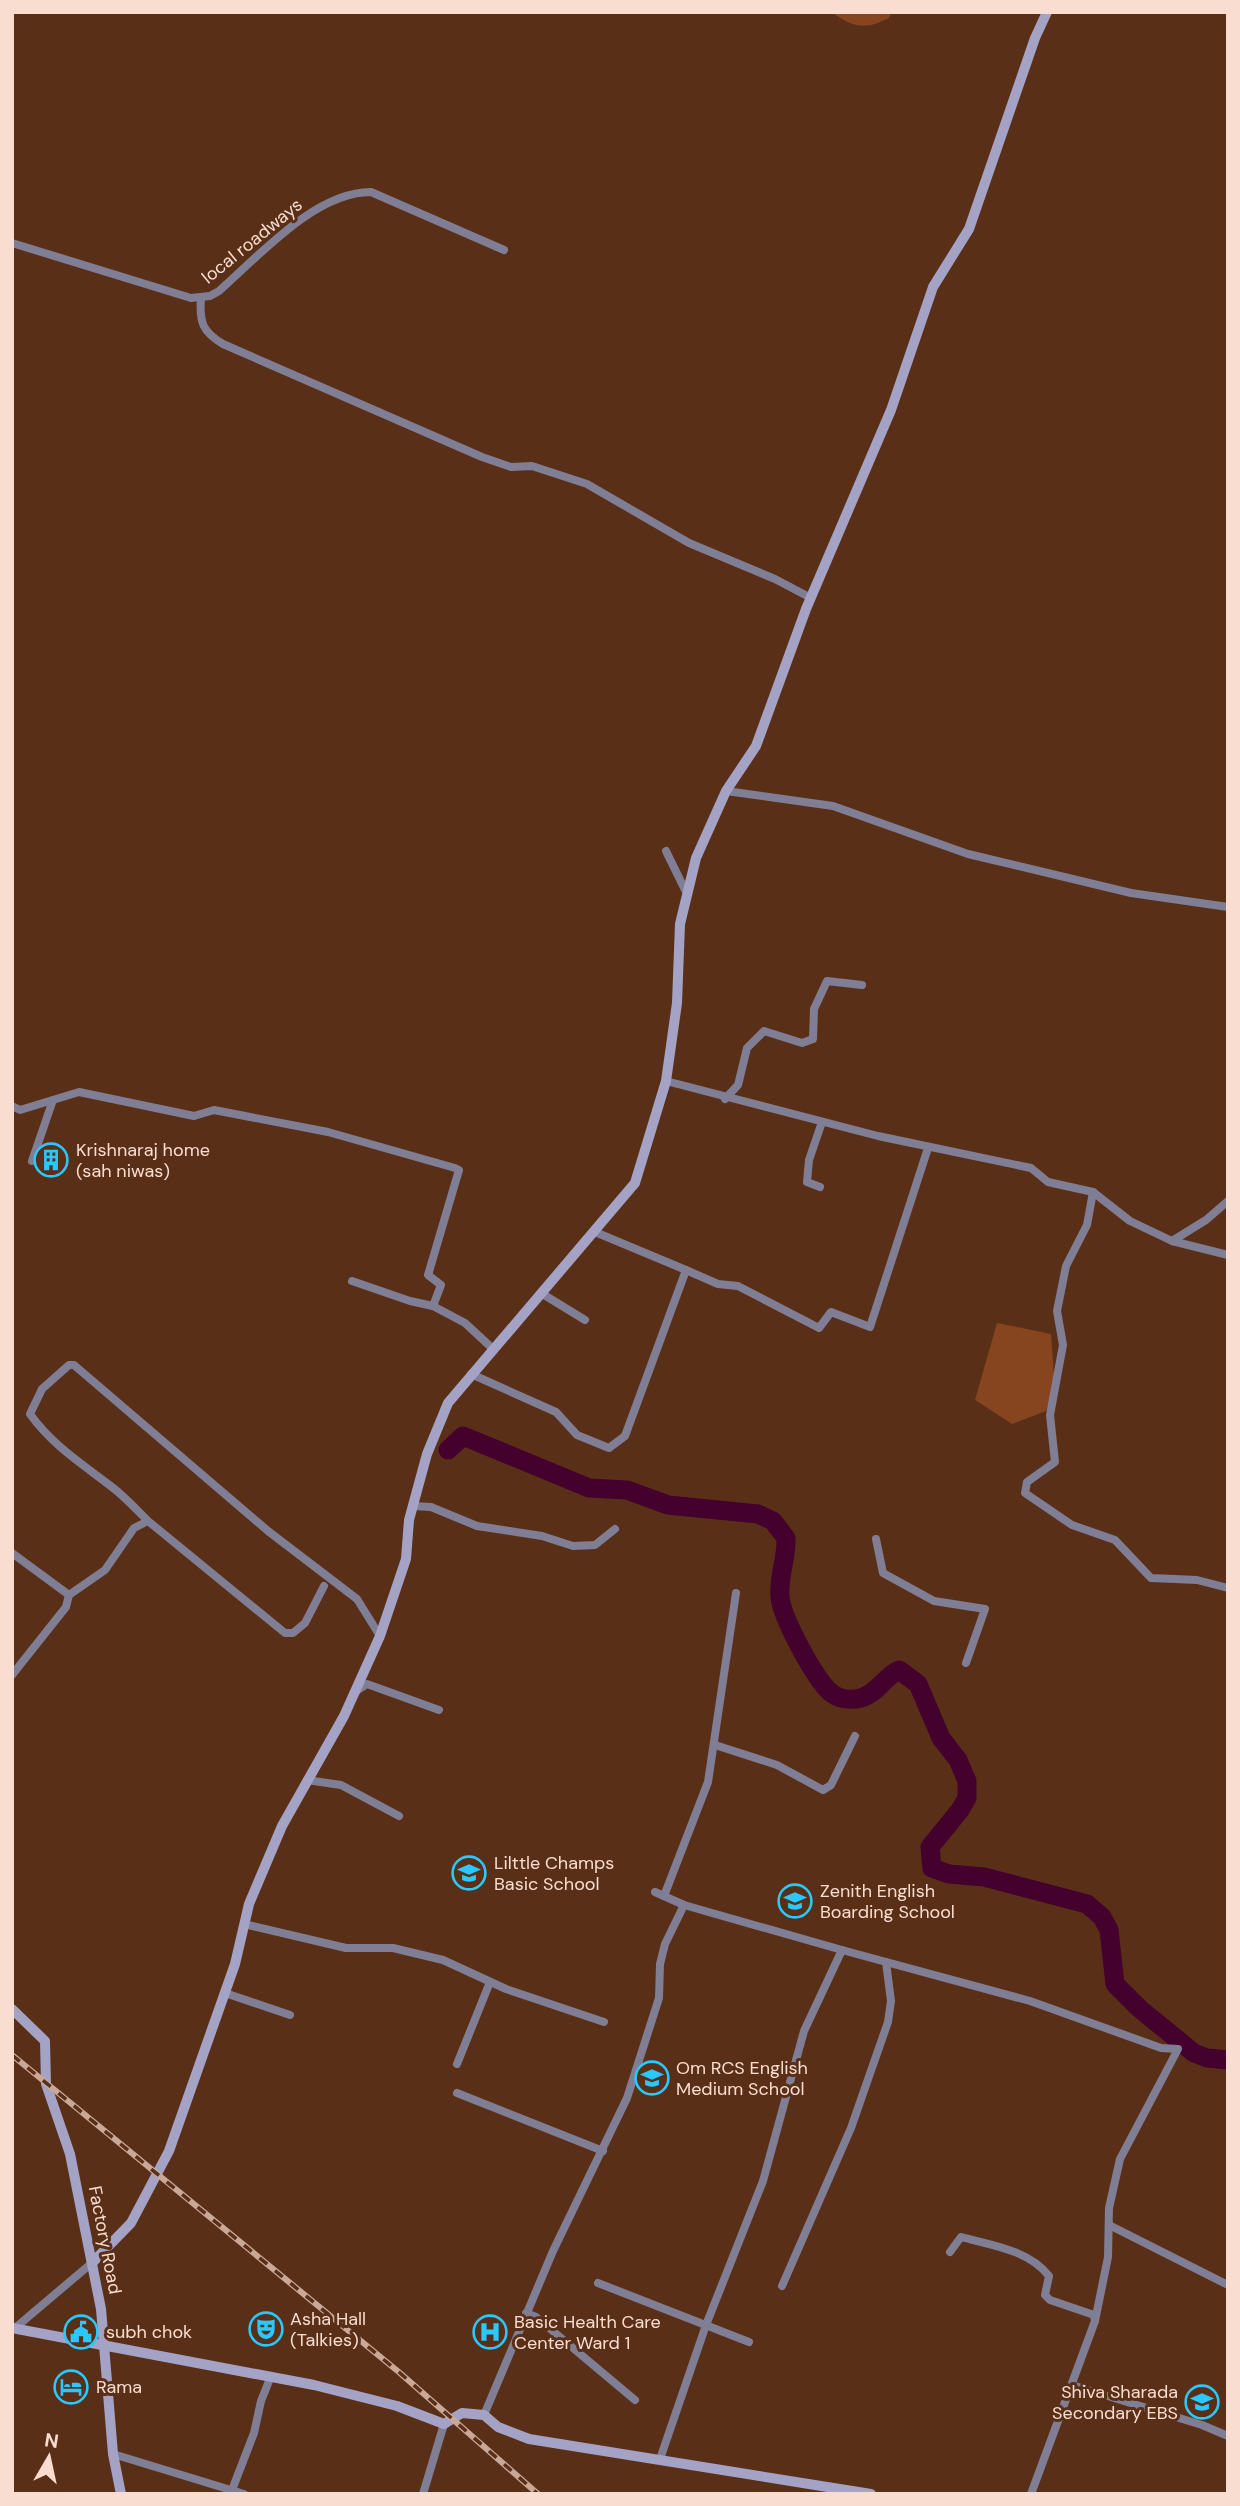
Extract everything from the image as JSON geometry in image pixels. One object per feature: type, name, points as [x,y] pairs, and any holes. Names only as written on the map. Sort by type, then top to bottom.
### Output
[{"type":"main road","points":[[93,2262],[131,2223],[158,2175],[225,1993],[249,1904],[282,1826],[355,1692],[380,1636],[406,1559],[409,1520],[427,1454],[448,1403],[635,1183],[666,1081],[677,1003],[680,924],[695,858],[726,790],[756,746],[811,598],[891,410],[933,287],[969,229],[1035,38],[1047,12]]},
{"type":"main road","name":"Factory Road","points":[[12,2009],[44,2041],[46,2084],[70,2154],[93,2262],[105,2346],[113,2454],[121,2494]]},
{"type":"main road","points":[[13,2329],[271,2376],[397,2406],[444,2424],[462,2413],[484,2415],[498,2427],[529,2439],[871,2494]]},
{"type":"street","name":"local roadways","points":[[12,243],[163,291],[201,298],[219,291],[323,203],[357,192],[384,196],[447,228],[504,250]]},
{"type":"street","points":[[201,298],[200,321],[206,334],[223,344],[482,457],[511,467],[532,466],[587,484],[688,543],[775,579],[811,598]]},
{"type":"street","points":[[726,790],[833,806],[968,854],[1131,893],[1228,907]]},
{"type":"street","points":[[666,851],[687,894]]},
{"type":"street","points":[[725,1099],[738,1085],[747,1048],[764,1031],[802,1043],[813,1039],[814,1009],[827,981],[862,985]]},
{"type":"street","points":[[666,1081],[725,1099],[928,1148],[963,1156],[1007,1161],[1031,1168],[1048,1182],[1093,1192],[1130,1222],[1172,1241],[1228,1255]]},
{"type":"street","points":[[12,1106],[20,1110],[79,1092],[194,1116],[214,1110],[328,1132],[455,1168],[459,1170],[453,1195],[434,1248],[428,1275],[441,1285],[433,1306]]},
{"type":"street","points":[[32,1161],[53,1100]]},
{"type":"street","points":[[820,1187],[807,1182],[809,1160],[822,1122]]},
{"type":"street","points":[[595,1231],[718,1284],[738,1286],[819,1328],[831,1312],[870,1327],[928,1148]]},
{"type":"street","points":[[1093,1192],[1087,1225],[1066,1266],[1057,1311],[1063,1345],[1050,1415],[1055,1462],[1027,1482],[1025,1493],[1072,1525],[1115,1540],[1151,1578],[1197,1580],[1228,1587]]},
{"type":"street","points":[[1172,1241],[1206,1220],[1228,1200]]},
{"type":"street","points":[[471,1374],[556,1412],[577,1435],[609,1448],[625,1436],[686,1269]]},
{"type":"street","points":[[352,1281],[433,1306],[465,1323],[492,1348]]},
{"type":"street","points":[[541,1293],[585,1320]]},
{"type":"street","points":[[324,1586],[305,1623],[293,1633],[285,1633],[148,1521],[114,1488],[41,1430],[30,1414],[42,1389],[69,1365],[74,1365],[268,1531],[357,1599],[380,1636]]},
{"type":"street","points":[[413,1506],[431,1507],[477,1526],[542,1536],[573,1546],[595,1545],[615,1530]]},
{"type":"street","points":[[12,1675],[66,1607],[69,1595],[105,1570],[134,1528],[148,1521]]},
{"type":"street","points":[[876,1539],[883,1573],[934,1601],[985,1609],[966,1663]]},
{"type":"street","points":[[12,1553],[69,1595]]},
{"type":"street","points":[[664,1896],[705,1793],[715,1745],[736,1593]]},
{"type":"street","points":[[355,1692],[367,1684],[439,1710]]},
{"type":"street","points":[[715,1745],[777,1765],[823,1790],[831,1785],[855,1736]]},
{"type":"street","points":[[307,1780],[341,1785],[399,1816]]},
{"type":"street","points":[[655,1892],[684,1905],[1030,2001],[1161,2048],[1178,2049],[1120,2160],[1109,2208],[1108,2258],[1095,2321],[1031,2494]]},
{"type":"street","points":[[484,2415],[526,2314],[627,2098],[659,1998],[660,1964],[665,1944],[684,1905]]},
{"type":"street","points":[[244,1924],[346,1948],[393,1948],[443,1960],[490,1982],[604,2022]]},
{"type":"street","points":[[660,2459],[706,2325],[763,2181],[804,2031],[842,1951]]},
{"type":"street","points":[[782,2286],[851,2128],[888,2022],[891,2001],[886,1962]]},
{"type":"street","points":[[457,2064],[490,1982]]},
{"type":"street","points":[[225,1993],[290,2015]]},
{"type":"street","points":[[457,2093],[603,2151]]},
{"type":"street","points":[[1109,2225],[1228,2285]]},
{"type":"street","points":[[950,2252],[961,2238],[1025,2255],[1038,2262],[1049,2276],[1045,2295],[1049,2300],[1094,2315],[1095,2321]]},
{"type":"street","points":[[13,2329],[93,2262]]},
{"type":"street","points":[[598,2283],[749,2342]]},
{"type":"street","points":[[526,2314],[536,2317],[635,2400]]},
{"type":"street","points":[[232,2490],[254,2433],[261,2401],[271,2376]]},
{"type":"street","points":[[1072,2385],[1202,2424],[1228,2436]]},
{"type":"street","points":[[423,2494],[444,2424]]},
{"type":"street","points":[[113,2454],[244,2494]]},
{"type":"shaded area","points":[[832,12],[891,12],[889,18],[859,26]]},
{"type":"shaded area","points":[[997,1323],[1051,1334],[1055,1388],[1046,1411],[1012,1424],[975,1400]]},
{"type":"waterway","points":[[448,1450],[463,1436],[589,1488],[627,1490],[668,1505],[758,1514],[773,1521],[786,1538],[780,1590],[782,1606],[800,1647],[823,1684],[837,1696],[857,1699],[872,1693],[899,1670],[918,1684],[941,1738],[958,1760],[967,1781],[967,1798],[930,1847],[932,1868],[949,1874],[984,1877],[1087,1904],[1102,1917],[1109,1930],[1115,1984],[1140,2009],[1194,2053],[1207,2058],[1228,2060]]},
{"type":"railway","points":[[12,2055],[400,2373],[538,2494]]},
{"type":"place","name":"Krishnaraj home (sah niwas)","points":[[51,1160]]},
{"type":"place","name":"Lilttle Champs Basic School","points":[[469,1873]]},
{"type":"place","name":"Zenith English Boarding School","points":[[795,1901]]},
{"type":"place","name":"Om RCS English Medium School","points":[[652,2078]]},
{"type":"place","name":"Asha Hall (Talkies)","points":[[266,2329]]},
{"type":"place","name":"subh chok","points":[[81,2332]]},
{"type":"place","name":"Basic Health Care Center Ward 1","points":[[490,2332]]},
{"type":"place","name":"Rama","points":[[71,2387]]},
{"type":"place","name":"Shiva Sharada Secondary EBS","points":[[1202,2402]]}]
